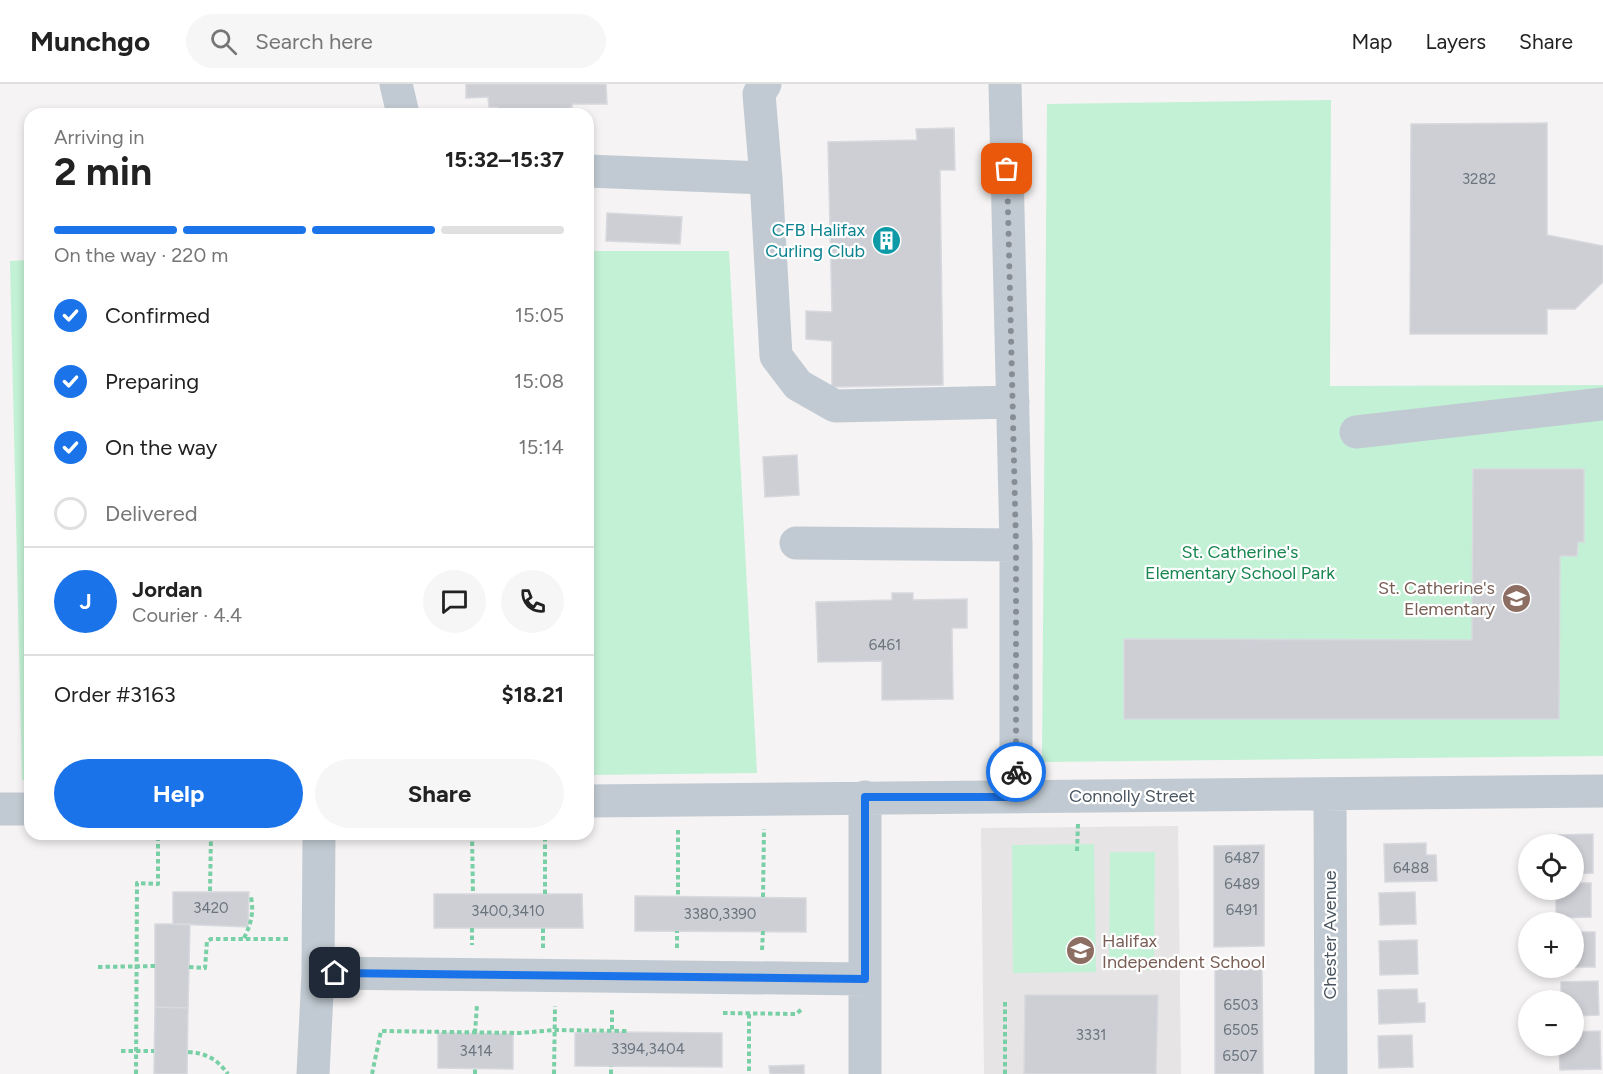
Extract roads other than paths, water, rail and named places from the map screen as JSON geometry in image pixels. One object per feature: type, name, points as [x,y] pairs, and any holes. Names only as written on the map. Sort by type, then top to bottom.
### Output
[{"type":"street","points":[[396,84],[402,108]]},
{"type":"street","points":[[765,84],[759,94],[776,356],[798,385],[835,406],[1013,402]]},
{"type":"street","points":[[1005,84],[1016,545],[1016,797]]},
{"type":"street","points":[[594,171],[766,178]]},
{"type":"street","points":[[1356,432],[1603,404]]},
{"type":"street","points":[[796,543],[1016,545]]},
{"type":"street","name":"Connolly Street","points":[[594,801],[865,797],[1330,796],[1603,791]]},
{"type":"street","name":"Chester Avenue","points":[[1330,796],[1331,1074]]},
{"type":"street","points":[[865,797],[865,1074]]},
{"type":"street","points":[[0,809],[24,809]]},
{"type":"street","points":[[313,1074],[319,939],[319,840]]},
{"type":"street","points":[[318,973],[865,979]]},
{"type":"place","name":"CFB Halifax Curling Club","points":[[886,240]]},
{"type":"place","name":"St. Catherine's Elementary","points":[[1516,598]]},
{"type":"place","name":"Halifax Independent School","points":[[1081,951]]},
{"type":"park label","name":"St. Catherine's Elementary School Park","points":[[1240,562]]}]
